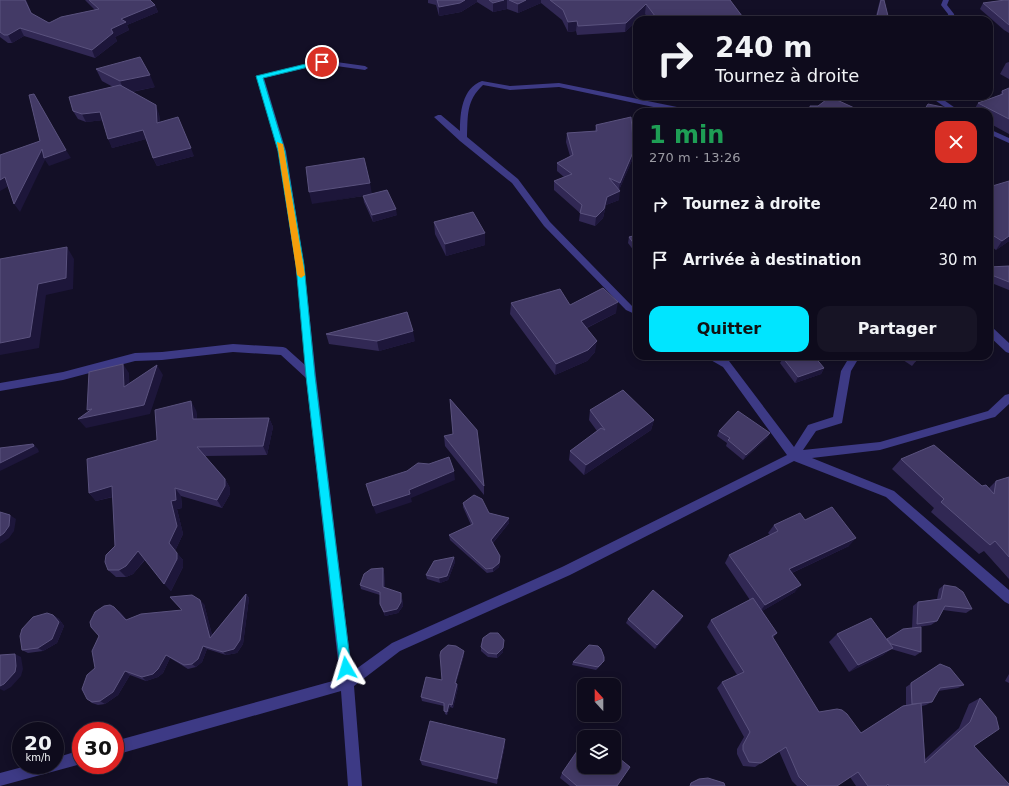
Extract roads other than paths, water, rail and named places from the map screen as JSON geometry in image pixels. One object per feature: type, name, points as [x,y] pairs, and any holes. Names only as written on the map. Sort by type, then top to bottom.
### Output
[{"type":"street","points":[[946,0],[944,5],[951,16]]},
{"type":"street","points":[[355,786],[347,684],[311,376],[300,265],[282,151],[260,76],[322,62],[365,68]]},
{"type":"street","points":[[463,139],[465,104],[470,92],[482,83],[510,88],[559,85],[672,108]]},
{"type":"street","points":[[939,100],[951,108]]},
{"type":"street","points":[[438,117],[515,181],[547,224],[629,308],[633,310]]},
{"type":"street","points":[[993,133],[1009,141]]},
{"type":"street","points":[[993,334],[1009,349]]},
{"type":"street","points":[[0,387],[63,376],[135,357],[162,356],[232,348],[283,351],[311,376]]},
{"type":"street","points":[[719,360],[726,364],[794,456],[890,494],[1009,598]]},
{"type":"street","points":[[794,456],[812,428],[838,420],[846,371],[853,360]]},
{"type":"street","points":[[124,746],[347,684],[396,646],[566,571],[794,456],[880,446],[991,414],[1009,398]]},
{"type":"street","points":[[0,780],[22,774]]}]
